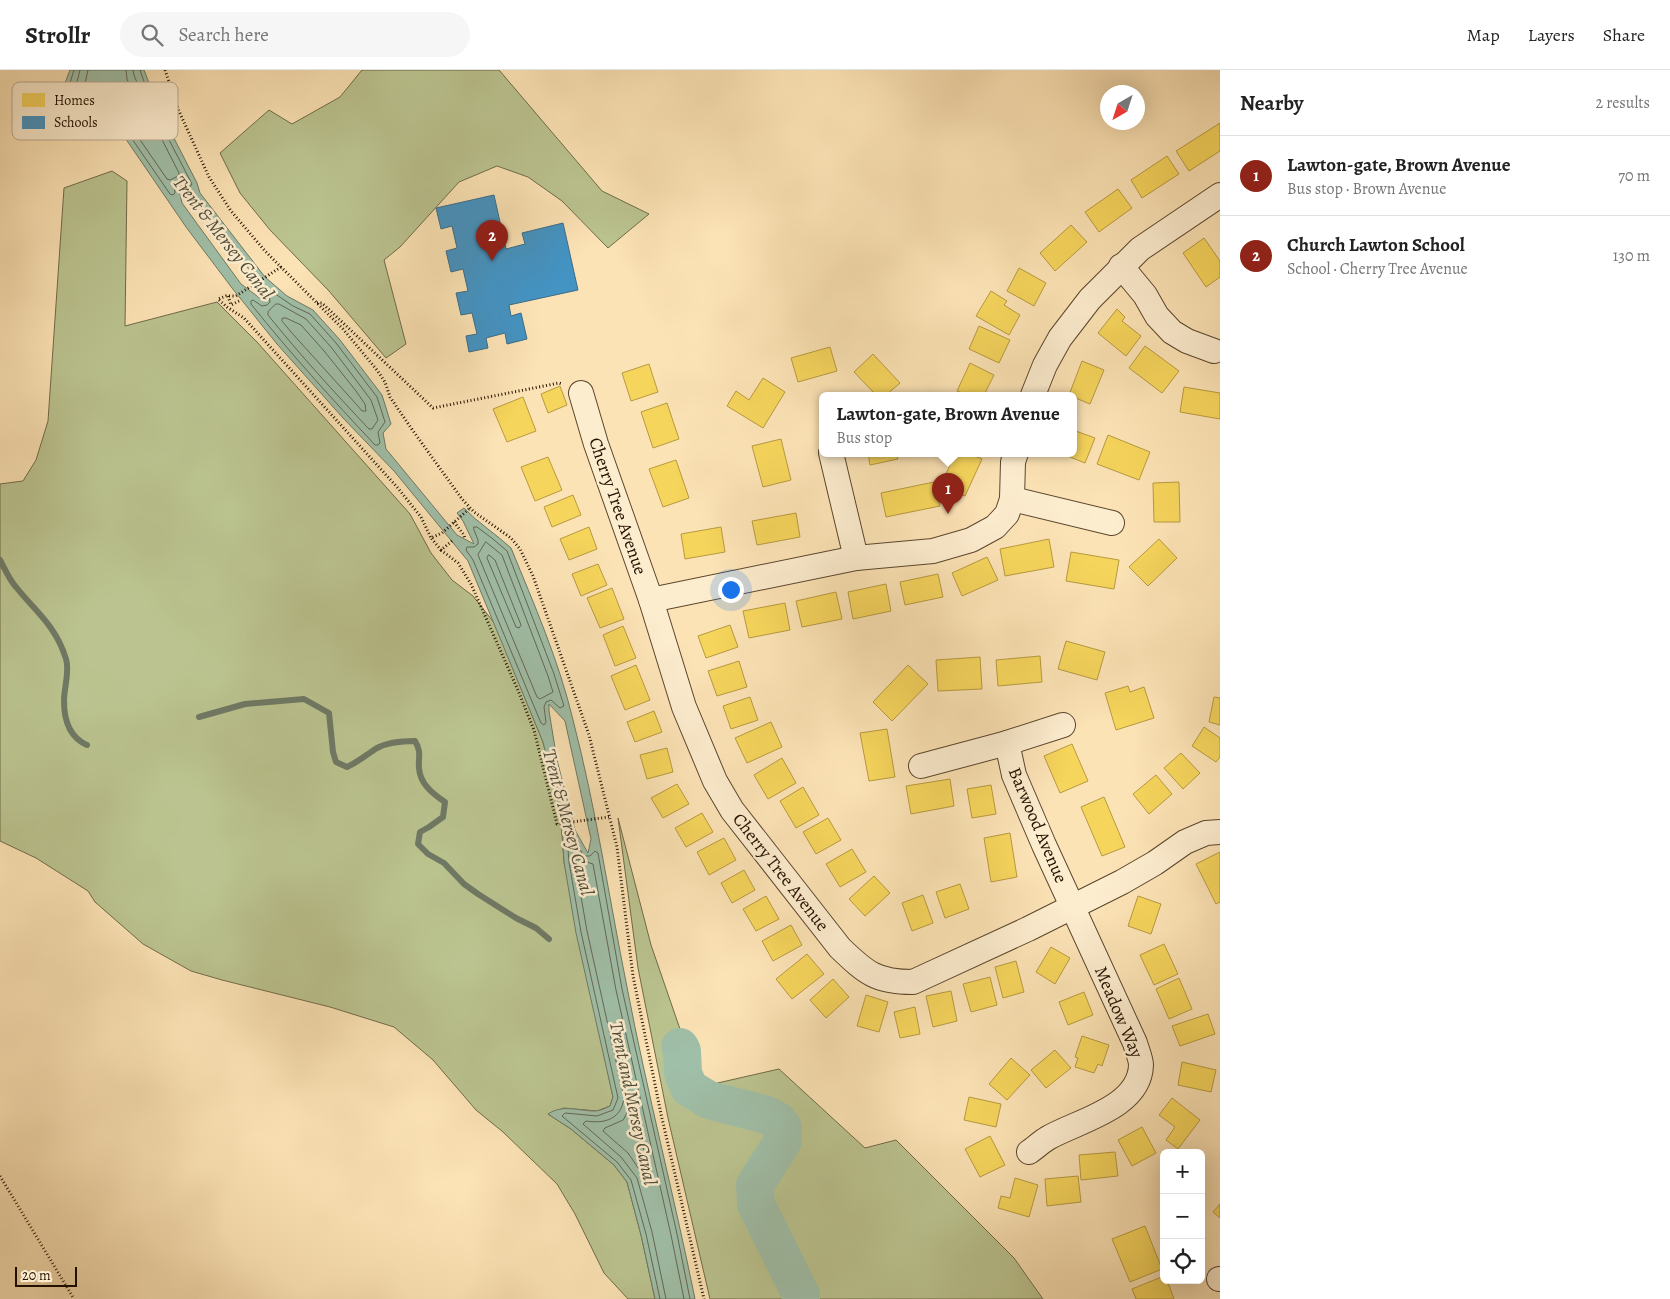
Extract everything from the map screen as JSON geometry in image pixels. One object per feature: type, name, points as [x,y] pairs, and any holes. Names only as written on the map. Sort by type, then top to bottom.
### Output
[{"type":"street","points":[[1034,392],[1045,365],[1060,338],[1090,299],[1121,266],[1140,249],[1220,195]]},
{"type":"street","points":[[1121,266],[1145,295],[1157,316],[1172,332],[1187,341],[1214,351]]},
{"type":"street","name":"Cherry Tree Avenue","points":[[581,393],[596,444],[651,600],[684,707],[715,781],[732,810],[834,941],[860,967],[877,978],[894,982],[913,982],[1028,929],[1122,882],[1155,863],[1185,842],[1206,833],[1220,832]]},
{"type":"street","points":[[832,457],[856,558]]},
{"type":"street","points":[[651,600],[856,558],[933,551],[971,540],[995,528],[1007,514],[1012,499],[1015,457]]},
{"type":"street","points":[[1012,499],[1112,523]]},
{"type":"street","name":"Barwood Avenue","points":[[921,766],[1007,743],[1063,725]]},
{"type":"street","name":"Barwood Avenue","points":[[1007,743],[1014,775],[1073,906]]},
{"type":"street","name":"Meadow Way","points":[[1029,1152],[1048,1138],[1114,1107],[1128,1095],[1137,1081],[1141,1065],[1135,1043],[1073,906]]},
{"type":"path","points":[[165,70],[169,82]]},
{"type":"path","points":[[178,109],[219,195],[231,211],[281,267],[343,329],[377,370],[385,382],[390,397],[468,509],[511,538],[520,549],[533,576],[569,674],[589,736],[617,847],[634,984],[661,1114],[704,1299]]},
{"type":"path","points":[[281,267],[236,296],[218,299],[244,318],[397,487],[420,517],[431,538],[441,550],[458,563],[478,598],[534,730],[557,824],[609,817]]},
{"type":"path","points":[[228,296],[231,305],[241,300]]},
{"type":"path","points":[[317,303],[322,303],[433,408],[559,383],[581,393]]},
{"type":"path","points":[[431,538],[442,533],[468,509]]},
{"type":"path","points":[[453,524],[464,535],[464,539]]},
{"type":"path","points":[[441,550],[452,541]]},
{"type":"path","points":[[0,1176],[74,1299]]},
{"type":"shaded area","points":[[362,70],[499,70],[602,191],[649,214],[608,248],[562,201],[528,177],[497,166],[459,182],[400,247],[384,260],[406,344],[386,358],[329,291],[270,230],[240,193],[220,153],[269,110],[292,124],[340,97]]},
{"type":"shaded area","points":[[112,171],[127,181],[125,326],[217,302],[257,342],[410,514],[431,553],[452,580],[473,596],[495,624],[543,742],[558,802],[564,862],[613,1097],[610,1106],[597,1111],[564,1108],[548,1114],[571,1129],[614,1165],[627,1182],[655,1299],[628,1299],[604,1273],[575,1214],[557,1184],[503,1132],[476,1110],[433,1060],[394,1027],[330,1007],[191,971],[143,944],[95,902],[88,891],[36,858],[0,841],[0,484],[23,481],[36,460],[48,421],[64,188]]},
{"type":"shaded area","points":[[618,818],[651,945],[700,1087],[779,1069],[865,1148],[896,1140],[1014,1258],[1043,1299],[710,1299],[668,1118],[638,968]]},
{"type":"water","points":[[70,70],[144,70],[149,82],[65,82]]},
{"type":"water","points":[[127,140],[175,140],[197,183],[200,193],[265,277],[287,296],[313,310],[340,340],[382,395],[391,424],[383,433],[386,449],[457,535],[474,544],[457,513],[464,508],[511,548],[553,654],[581,753],[635,1026],[695,1299],[655,1299],[627,1182],[614,1165],[571,1129],[548,1114],[559,1109],[599,1110],[610,1106],[613,1097],[576,933],[564,862],[558,802],[543,742],[468,561],[394,471],[343,418],[277,344],[186,227]],"holes":[[[178,186],[193,198],[264,290],[265,302],[241,284],[182,203]],[[549,704],[565,721],[591,839],[588,853],[575,830],[557,760]]]},
{"type":"building: Homes","points":[[1220,123],[1220,151],[1189,171],[1176,151]]},
{"type":"building: Homes","points":[[1167,156],[1179,174],[1142,198],[1131,180]]},
{"type":"building: Homes","points":[[1118,189],[1132,208],[1099,232],[1085,212]]},
{"type":"building: Homes","points":[[1071,225],[1087,242],[1055,271],[1040,253]]},
{"type":"building: Homes","points":[[1204,238],[1220,261],[1220,277],[1206,287],[1183,253]]},
{"type":"building: Homes","points":[[1019,268],[1046,283],[1034,306],[1007,291]]},
{"type":"building: Homes","points":[[991,291],[1007,301],[1004,305],[1020,315],[1009,335],[976,316]]},
{"type":"building: Homes","points":[[1117,309],[1125,317],[1122,321],[1141,336],[1126,356],[1098,333]]},
{"type":"building: Homes","points":[[979,326],[1010,340],[999,363],[969,349]]},
{"type":"building: Homes","points":[[1145,346],[1179,371],[1162,393],[1129,368]]},
{"type":"building: Homes","points":[[830,347],[837,371],[798,382],[791,358]]},
{"type":"building: Homes","points":[[873,354],[900,383],[890,392],[873,392],[854,372]]},
{"type":"building: Homes","points":[[1082,361],[1104,370],[1090,404],[1077,399],[1077,392],[1070,392]]},
{"type":"building: Homes","points":[[970,363],[994,375],[986,392],[957,391]]},
{"type":"building: Homes","points":[[649,364],[658,392],[631,401],[622,373]]},
{"type":"building: Homes","points":[[763,378],[785,392],[763,428],[727,406],[736,391],[749,400]]},
{"type":"building: Homes","points":[[560,386],[567,405],[548,413],[541,394]]},
{"type":"building: Homes","points":[[1184,387],[1220,393],[1220,419],[1180,412]]},
{"type":"building: Homes","points":[[523,397],[536,431],[507,442],[493,409]]},
{"type":"building: Homes","points":[[667,403],[679,439],[653,448],[641,412]]},
{"type":"building: Homes","points":[[1077,431],[1095,438],[1085,463],[1070,457],[1077,457]]},
{"type":"building: Homes","points":[[1108,435],[1150,452],[1139,480],[1097,464]]},
{"type":"building: Homes","points":[[781,439],[791,480],[763,487],[752,446]]},
{"type":"building: Homes","points":[[548,457],[562,490],[535,501],[521,467]]},
{"type":"building: Homes","points":[[869,457],[897,457],[898,459],[870,465]]},
{"type":"building: Homes","points":[[953,457],[977,457],[982,459],[965,496],[941,486]]},
{"type":"building: Homes","points":[[676,460],[689,498],[663,507],[649,469]]},
{"type":"building: Homes","points":[[934,482],[940,506],[886,517],[881,493]]},
{"type":"building: Homes","points":[[1179,482],[1180,522],[1154,522],[1153,483]]},
{"type":"building: Homes","points":[[573,495],[581,515],[552,527],[544,507]]},
{"type":"building: Homes","points":[[796,513],[800,537],[757,545],[752,521]]},
{"type":"building: Homes","points":[[589,527],[597,549],[569,560],[560,539]]},
{"type":"building: Homes","points":[[721,527],[725,552],[685,559],[681,534]]},
{"type":"building: Homes","points":[[1049,539],[1054,567],[1005,576],[1000,549]]},
{"type":"building: Homes","points":[[1159,539],[1177,558],[1148,586],[1129,567]]},
{"type":"building: Homes","points":[[1071,552],[1119,560],[1114,589],[1066,581]]},
{"type":"building: Homes","points":[[987,557],[998,580],[962,596],[952,573]]},
{"type":"building: Homes","points":[[598,564],[607,585],[581,596],[572,574]]},
{"type":"building: Homes","points":[[938,574],[943,597],[905,605],[900,582]]},
{"type":"building: Homes","points":[[886,584],[891,611],[853,619],[848,592]]},
{"type":"building: Homes","points":[[612,588],[624,619],[600,628],[587,598]]},
{"type":"building: Homes","points":[[836,592],[842,619],[802,627],[796,601]]},
{"type":"building: Homes","points":[[785,603],[790,630],[749,638],[743,611]]},
{"type":"building: Homes","points":[[730,625],[738,647],[706,658],[698,636]]},
{"type":"building: Homes","points":[[623,626],[636,658],[615,666],[603,635]]},
{"type":"building: Homes","points":[[1066,641],[1105,652],[1097,680],[1058,669]]},
{"type":"building: Homes","points":[[1040,656],[1042,682],[998,686],[996,660]]},
{"type":"building: Homes","points":[[980,657],[982,689],[938,691],[936,660]]},
{"type":"building: Homes","points":[[739,661],[747,687],[717,696],[708,671]]},
{"type":"building: Homes","points":[[636,665],[650,700],[625,710],[611,676]]},
{"type":"building: Homes","points":[[908,665],[928,684],[892,721],[873,702]]},
{"type":"building: Homes","points":[[1128,686],[1130,692],[1144,687],[1154,718],[1116,730],[1105,693]]},
{"type":"building: Homes","points":[[750,697],[758,720],[731,729],[723,706]]},
{"type":"building: Homes","points":[[1214,697],[1220,698],[1220,725],[1209,722]]},
{"type":"building: Homes","points":[[654,711],[662,732],[635,742],[627,722]]},
{"type":"building: Homes","points":[[771,722],[782,747],[747,763],[735,738]]},
{"type":"building: Homes","points":[[1204,727],[1220,738],[1220,757],[1216,762],[1192,746]]},
{"type":"building: Homes","points":[[887,729],[895,777],[869,781],[860,733]]},
{"type":"building: Homes","points":[[1072,744],[1088,781],[1060,793],[1044,756]]},
{"type":"building: Homes","points":[[667,748],[673,772],[647,779],[640,755]]},
{"type":"building: Homes","points":[[1181,753],[1200,773],[1183,789],[1164,768]]},
{"type":"building: Homes","points":[[782,758],[796,783],[768,799],[754,775]]},
{"type":"building: Homes","points":[[1156,775],[1172,794],[1149,814],[1133,794]]},
{"type":"building: Homes","points":[[950,779],[954,806],[911,814],[906,786]]},
{"type":"building: Homes","points":[[677,784],[689,804],[663,818],[651,798]]},
{"type":"building: Homes","points":[[991,785],[996,814],[972,818],[967,789]]},
{"type":"building: Homes","points":[[803,787],[819,815],[796,828],[780,801]]},
{"type":"building: Homes","points":[[1104,797],[1125,847],[1102,856],[1081,807]]},
{"type":"building: Homes","points":[[702,813],[713,832],[686,847],[675,828]]},
{"type":"building: Homes","points":[[828,818],[841,840],[816,854],[803,832]]},
{"type":"building: Homes","points":[[1010,833],[1017,877],[991,882],[984,838]]},
{"type":"building: Homes","points":[[724,838],[736,860],[709,875],[697,852]]},
{"type":"building: Homes","points":[[852,849],[866,872],[840,887],[826,864]]},
{"type":"building: Homes","points":[[1220,852],[1220,902],[1216,904],[1196,864]]},
{"type":"building: Homes","points":[[744,870],[755,890],[732,903],[721,883]]},
{"type":"building: Homes","points":[[874,876],[890,893],[865,916],[849,899]]},
{"type":"building: Homes","points":[[960,884],[969,909],[945,918],[936,892]]},
{"type":"building: Homes","points":[[923,895],[933,923],[912,931],[902,903]]},
{"type":"building: Homes","points":[[766,896],[779,919],[756,931],[743,909]]},
{"type":"building: Homes","points":[[1138,896],[1161,904],[1151,934],[1128,926]]},
{"type":"building: Homes","points":[[791,925],[802,945],[773,961],[762,941]]},
{"type":"building: Homes","points":[[1164,944],[1178,974],[1154,985],[1140,955]]},
{"type":"building: Homes","points":[[1051,947],[1070,958],[1055,984],[1036,972]]},
{"type":"building: Homes","points":[[807,954],[824,974],[792,999],[776,979]]},
{"type":"building: Homes","points":[[1016,961],[1024,992],[1003,998],[995,967]]},
{"type":"building: Homes","points":[[990,977],[997,1005],[971,1012],[963,984]]},
{"type":"building: Homes","points":[[1179,978],[1192,1009],[1169,1019],[1156,989]]},
{"type":"building: Homes","points":[[833,979],[849,997],[826,1018],[810,1000]]},
{"type":"building: Homes","points":[[951,991],[957,1021],[933,1027],[926,996]]},
{"type":"building: Homes","points":[[1084,992],[1093,1015],[1068,1025],[1059,1002]]},
{"type":"building: Homes","points":[[866,995],[888,1002],[879,1032],[857,1026]]},
{"type":"building: Homes","points":[[915,1007],[920,1034],[900,1038],[894,1012]]},
{"type":"building: Homes","points":[[1208,1014],[1215,1034],[1180,1046],[1172,1026]]},
{"type":"building: Homes","points":[[1082,1036],[1109,1045],[1102,1066],[1098,1064],[1094,1073],[1075,1067],[1078,1058],[1075,1057]]},
{"type":"building: Homes","points":[[1055,1050],[1071,1068],[1046,1088],[1031,1070]]},
{"type":"building: Homes","points":[[1011,1058],[1030,1075],[1007,1100],[989,1084]]},
{"type":"building: Homes","points":[[1182,1062],[1216,1070],[1211,1092],[1178,1085]]},
{"type":"building: Homes","points":[[969,1097],[1001,1104],[996,1127],[964,1120]]},
{"type":"building: Homes","points":[[1172,1098],[1200,1120],[1178,1149],[1166,1140],[1175,1127],[1159,1115]]},
{"type":"building: Homes","points":[[1142,1127],[1156,1153],[1132,1166],[1118,1140]]},
{"type":"building: Homes","points":[[990,1136],[1005,1165],[980,1177],[965,1149]]},
{"type":"building: Homes","points":[[1115,1152],[1118,1176],[1081,1180],[1079,1155]]},
{"type":"building: Homes","points":[[1078,1176],[1081,1202],[1047,1206],[1045,1179]]},
{"type":"building: Homes","points":[[1015,1178],[1038,1185],[1029,1217],[998,1208],[1001,1196],[1010,1198]]},
{"type":"building: Homes","points":[[1220,1204],[1220,1218],[1213,1212]]},
{"type":"building: Homes","points":[[1145,1226],[1160,1264],[1160,1270],[1130,1282],[1112,1239]]},
{"type":"building: Homes","points":[[1160,1278],[1160,1284],[1168,1284],[1174,1299],[1136,1299],[1132,1289]]},
{"type":"building: Schools","points":[[494,195],[506,249],[525,244],[522,233],[563,223],[578,290],[509,305],[511,316],[521,313],[527,339],[507,344],[505,333],[486,338],[488,348],[469,352],[466,336],[477,334],[472,313],[461,315],[456,293],[468,291],[463,269],[451,272],[446,251],[457,248],[452,226],[441,229],[436,208]]},
{"type":"waterway","points":[[0,560],[9,577],[45,620],[62,647],[67,664],[64,701],[65,715],[72,733],[87,745]]},
{"type":"waterway","points":[[199,717],[245,704],[304,699],[329,713],[333,752],[336,762],[347,767],[386,744],[415,741],[419,752],[419,768],[422,779],[432,792],[445,802],[443,817],[420,832],[418,844],[428,854],[444,863],[464,884],[516,918],[536,928],[549,939]]},
{"type":"waterway","points":[[680,1047],[682,1051],[683,1073],[689,1088],[709,1100],[767,1115],[778,1121],[783,1128],[783,1141],[755,1185],[756,1204],[801,1295],[801,1299]]},
{"type":"place","name":"Church Lawton School","points":[[492,261]]},
{"type":"place","name":"Lawton-gate, Brown Avenue","points":[[948,514]]},
{"type":"water label","name":"Trent & Mersey Canal","points":[[224,237]]},
{"type":"water label","name":"Trent & Mersey Canal","points":[[569,822]]},
{"type":"water label","name":"Trent and Mersey Canal","points":[[634,1103]]}]
